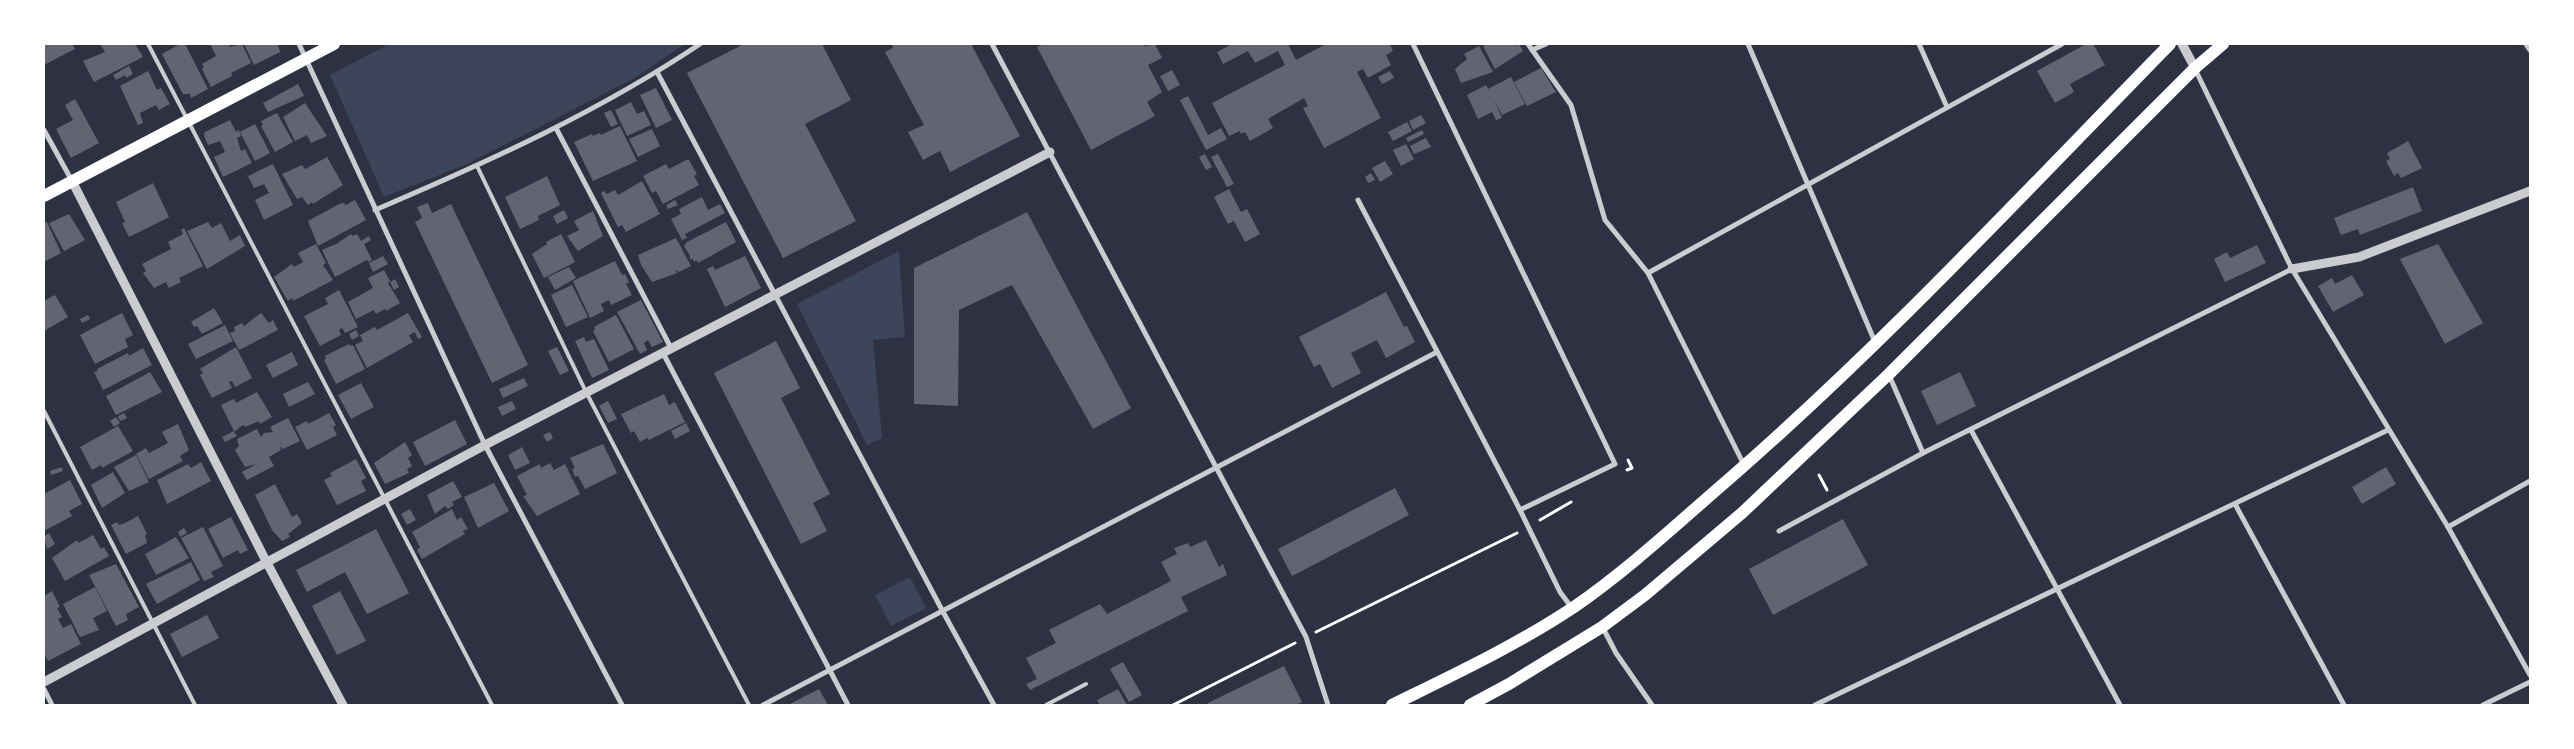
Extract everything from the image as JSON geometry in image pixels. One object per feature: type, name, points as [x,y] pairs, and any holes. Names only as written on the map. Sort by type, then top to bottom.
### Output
[{"type":"main road","points":[[44,196],[334,44]]},
{"type":"main road","points":[[1392,705],[1492,654],[1572,608],[1627,568],[1745,465],[1876,345],[2170,44]]},
{"type":"main road","points":[[1470,705],[1509,684],[1602,627],[1645,595],[1742,514],[1889,374],[2195,68],[2223,44]]},
{"type":"street","points":[[299,44],[485,445],[622,705]]},
{"type":"street","points":[[375,210],[477,166],[556,128],[658,72],[700,44]]},
{"type":"street","points":[[992,44],[1306,637],[1328,705]]},
{"type":"street","points":[[1413,44],[1615,464],[1520,510]]},
{"type":"street","points":[[1528,44],[1571,105],[1605,220],[1648,273],[1745,465]]},
{"type":"street","points":[[1532,50],[1546,44]]},
{"type":"street","points":[[1748,44],[1876,345]]},
{"type":"street","points":[[1919,44],[1947,107]]},
{"type":"street","points":[[1648,273],[2062,44]]},
{"type":"street","points":[[2182,44],[2292,268],[2448,527],[2530,676]]},
{"type":"street","points":[[2526,44],[2530,50]]},
{"type":"street","points":[[658,72],[994,705]]},
{"type":"street","points":[[556,128],[672,348]]},
{"type":"street","points":[[44,130],[72,181],[267,563],[343,705]]},
{"type":"street","points":[[44,682],[485,445],[1050,152]]},
{"type":"street","points":[[1779,531],[1923,453],[2292,268],[2359,257],[2530,191]]},
{"type":"street","points":[[1358,200],[1520,510],[1560,592],[1572,608]]},
{"type":"street","points":[[763,705],[1437,352]]},
{"type":"street","points":[[663,353],[848,705]]},
{"type":"street","points":[[1889,374],[1923,453]]},
{"type":"street","points":[[1971,430],[2120,705]]},
{"type":"street","points":[[1815,705],[1826,703],[2057,588],[2388,430]]},
{"type":"street","points":[[2448,527],[2530,482]]},
{"type":"street","points":[[2235,504],[2344,705]]},
{"type":"street","points":[[1602,627],[1616,653],[1652,705]]},
{"type":"street","points":[[2483,705],[2530,682]]},
{"type":"street","points":[[44,689],[52,705]]},
{"type":"lane","points":[[148,44],[492,705]]},
{"type":"lane","points":[[477,166],[586,392],[749,705]]},
{"type":"lane","points":[[44,411],[195,705]]},
{"type":"lane","points":[[1046,705],[1086,684]]},
{"type":"path","points":[[1819,475],[1823,482]]},
{"type":"path","points":[[1174,705],[1528,527]]},
{"type":"shaded area","points":[[389,44],[685,44],[633,79],[467,164],[384,197],[330,75]]},
{"type":"shaded area","points":[[899,251],[905,337],[873,340],[882,438],[867,445],[797,304]]},
{"type":"shaded area","points":[[910,577],[926,608],[891,626],[875,595]]},
{"type":"building","points":[[44,44],[72,44],[75,49],[44,65]]},
{"type":"building","points":[[100,44],[135,44],[143,57],[94,82],[83,61],[105,52]]},
{"type":"building","points":[[180,44],[185,44],[208,89],[191,98],[190,94],[183,94],[162,54]]},
{"type":"building","points":[[210,44],[229,44],[230,47],[242,44],[251,63],[231,73],[232,76],[211,87],[202,69],[204,67],[202,64],[216,56]]},
{"type":"building","points":[[244,44],[278,44],[280,52],[254,65]]},
{"type":"building","points":[[744,44],[822,44],[851,100],[805,124],[856,221],[783,258],[687,73]]},
{"type":"building","points":[[892,44],[971,44],[1020,136],[950,172],[940,151],[923,160],[908,132],[924,125],[885,52],[893,48]]},
{"type":"building","points":[[1044,44],[1144,44],[1145,46],[1155,44],[1162,58],[1148,65],[1162,92],[1147,102],[1155,116],[1091,150],[1037,47]]},
{"type":"building","points":[[1232,44],[1288,44],[1296,60],[1326,44],[1390,44],[1393,51],[1386,55],[1391,65],[1368,78],[1363,69],[1357,72],[1381,118],[1324,148],[1303,108],[1308,106],[1304,98],[1268,119],[1273,128],[1250,141],[1245,132],[1241,134],[1240,131],[1229,136],[1212,103],[1285,65],[1278,51],[1255,63],[1248,51],[1223,64],[1217,52]]},
{"type":"building","points":[[1488,44],[1515,44],[1516,46],[1519,44],[1523,51],[1495,69],[1483,46]]},
{"type":"building","points":[[2086,44],[2093,44],[2105,65],[2070,84],[2074,92],[2055,103],[2037,71]]},
{"type":"building","points":[[1479,46],[1493,72],[1461,83],[1455,69],[1467,59],[1464,54]]},
{"type":"building","points":[[129,66],[133,74],[126,78],[125,75],[116,80],[113,75]]},
{"type":"building","points":[[1541,68],[1556,92],[1527,106],[1514,82]]},
{"type":"building","points":[[1172,70],[1180,85],[1168,91],[1160,76]]},
{"type":"building","points":[[148,71],[157,90],[161,88],[170,104],[159,110],[156,105],[140,113],[143,123],[138,125],[120,86]]},
{"type":"building","points":[[1390,71],[1394,78],[1382,84],[1378,77]]},
{"type":"building","points":[[1511,77],[1525,104],[1502,115],[1494,100],[1502,118],[1496,120],[1492,112],[1478,119],[1467,95],[1486,85],[1488,89]]},
{"type":"building","points":[[298,84],[304,96],[268,112],[263,103]]},
{"type":"building","points":[[656,88],[672,120],[656,128],[640,95]]},
{"type":"building","points":[[1188,96],[1208,135],[1221,128],[1227,139],[1206,150],[1180,100]]},
{"type":"building","points":[[75,99],[99,143],[71,158],[56,129],[73,120],[65,105]]},
{"type":"building","points":[[631,102],[637,114],[644,111],[651,125],[627,136],[615,110]]},
{"type":"building","points":[[305,103],[327,136],[311,143],[307,135],[295,141],[283,117]]},
{"type":"building","points":[[611,110],[618,124],[611,127],[604,113]]},
{"type":"building","points":[[277,113],[293,142],[275,152],[261,126],[263,125],[261,121]]},
{"type":"building","points":[[1421,115],[1426,123],[1413,130],[1409,121]]},
{"type":"building","points":[[230,120],[236,132],[239,130],[241,136],[237,138],[241,151],[245,149],[252,163],[223,177],[214,157],[225,152],[220,141],[208,145],[204,136],[205,132]]},
{"type":"building","points":[[1407,122],[1412,131],[1393,141],[1388,132]]},
{"type":"building","points":[[255,124],[270,153],[255,161],[240,132]]},
{"type":"building","points":[[620,126],[637,161],[593,181],[574,142],[592,134],[593,136],[600,133],[601,135]]},
{"type":"building","points":[[652,129],[660,146],[638,157],[629,139]]},
{"type":"building","points":[[1422,130],[1424,134],[1408,142],[1406,138]]},
{"type":"building","points":[[1426,138],[1431,147],[1414,154],[1410,146]]},
{"type":"building","points":[[2408,141],[2422,168],[2401,178],[2398,173],[2394,176],[2386,161],[2390,159],[2387,153]]},
{"type":"building","points":[[1406,144],[1414,159],[1401,166],[1393,150]]},
{"type":"building","points":[[1205,154],[1212,167],[1206,170],[1199,157]]},
{"type":"building","points":[[1218,154],[1234,184],[1227,187],[1211,157]]},
{"type":"building","points":[[327,157],[343,185],[313,204],[312,202],[308,205],[302,197],[297,199],[282,174],[302,165],[305,169]]},
{"type":"building","points":[[689,160],[697,174],[694,176],[699,185],[663,204],[656,191],[652,193],[643,176],[666,164],[669,169]]},
{"type":"building","points":[[1385,161],[1393,174],[1380,182],[1372,168]]},
{"type":"building","points":[[273,164],[293,205],[264,220],[255,200],[269,193],[264,184],[254,188],[248,176]]},
{"type":"building","points":[[1371,173],[1375,180],[1368,183],[1365,177]]},
{"type":"building","points":[[547,176],[560,205],[538,216],[539,220],[520,229],[505,197]]},
{"type":"building","points":[[642,181],[660,214],[626,232],[622,225],[618,227],[601,193],[604,191],[607,194],[615,190],[618,195]]},
{"type":"building","points":[[153,183],[169,217],[129,237],[122,223],[125,222],[116,202]]},
{"type":"building","points":[[2413,187],[2422,211],[2360,235],[2358,229],[2341,235],[2334,218]]},
{"type":"building","points":[[1229,189],[1241,212],[1247,209],[1260,234],[1245,242],[1234,221],[1228,224],[1214,197]]},
{"type":"building","points":[[702,197],[708,210],[720,204],[725,213],[685,234],[687,238],[682,240],[671,219],[681,214],[679,209]]},
{"type":"building","points":[[355,200],[366,220],[318,246],[308,221],[339,204],[344,203],[346,205]]},
{"type":"building","points":[[675,200],[678,205],[668,209],[666,205]]},
{"type":"building","points":[[428,203],[432,213],[451,204],[528,365],[492,383],[415,222],[422,218],[417,207]]},
{"type":"building","points":[[564,210],[568,218],[557,224],[553,216]]},
{"type":"building","points":[[593,211],[603,236],[578,251],[567,236],[579,230],[574,221]]},
{"type":"building","points":[[1027,212],[1131,408],[1093,429],[1012,285],[959,310],[958,406],[914,404],[914,268]]},
{"type":"building","points":[[69,214],[85,240],[64,251],[49,223]]},
{"type":"building","points":[[47,222],[61,253],[44,262],[44,223]]},
{"type":"building","points":[[208,222],[212,228],[221,223],[230,241],[240,235],[245,246],[207,269],[187,231]]},
{"type":"building","points":[[726,222],[736,242],[698,263],[696,260],[694,262],[692,258],[690,260],[690,256],[684,246],[687,242]]},
{"type":"building","points":[[184,228],[203,266],[179,278],[181,282],[169,288],[166,282],[154,288],[143,273],[146,271],[142,264],[171,249],[168,242],[183,234],[181,230]]},
{"type":"building","points":[[351,234],[352,236],[357,234],[361,241],[369,236],[371,240],[364,244],[372,260],[369,262],[367,260],[335,277],[322,250],[336,244]]},
{"type":"building","points":[[561,234],[575,262],[544,278],[532,254],[547,244],[546,242]]},
{"type":"building","points":[[676,238],[691,266],[679,272],[675,270],[677,273],[652,282],[641,265],[638,255]]},
{"type":"building","points":[[316,244],[326,263],[323,265],[333,280],[293,301],[292,298],[288,301],[274,277],[292,264],[294,267],[303,262],[298,253]]},
{"type":"building","points":[[2438,244],[2483,323],[2445,344],[2400,259]]},
{"type":"building","points":[[2257,245],[2266,263],[2225,282],[2214,259],[2227,252],[2230,258]]},
{"type":"building","points":[[383,256],[388,264],[373,272],[369,263]]},
{"type":"building","points":[[745,256],[761,288],[725,307],[707,269],[713,266],[715,270]]},
{"type":"building","points":[[615,261],[622,275],[625,274],[629,282],[626,284],[632,295],[611,305],[609,300],[601,304],[604,311],[590,318],[573,281]]},
{"type":"building","points":[[569,267],[576,278],[555,290],[548,277]]},
{"type":"building","points":[[384,270],[390,281],[388,283],[400,303],[386,311],[385,309],[376,314],[374,310],[356,319],[348,302],[373,288],[368,278]]},
{"type":"building","points":[[2352,275],[2364,295],[2333,312],[2318,286],[2332,278],[2335,284]]},
{"type":"building","points":[[395,279],[399,287],[394,290],[390,282]]},
{"type":"building","points":[[572,285],[588,317],[566,327],[551,295]]},
{"type":"building","points":[[339,290],[358,327],[345,333],[342,328],[339,330],[341,335],[320,346],[304,316],[328,304],[325,298]]},
{"type":"building","points":[[1386,292],[1404,327],[1407,326],[1415,342],[1386,358],[1377,340],[1351,353],[1361,373],[1332,388],[1320,364],[1314,367],[1299,337]]},
{"type":"building","points":[[55,295],[68,317],[44,331],[44,301]]},
{"type":"building","points":[[641,300],[663,342],[652,347],[648,340],[644,343],[647,350],[640,354],[617,312]]},
{"type":"building","points":[[214,308],[223,323],[202,334],[197,326],[194,327],[191,322]]},
{"type":"building","points":[[122,313],[133,335],[125,339],[128,347],[95,364],[80,335]]},
{"type":"building","points":[[261,313],[269,323],[273,320],[278,330],[239,350],[230,333],[235,331],[234,327],[242,323],[244,326]]},
{"type":"building","points":[[408,313],[422,337],[418,339],[415,332],[409,335],[413,342],[367,368],[355,345],[363,341],[360,335],[375,327],[377,330]]},
{"type":"building","points":[[88,315],[90,319],[82,323],[80,319]]},
{"type":"building","points":[[616,315],[634,349],[609,362],[593,331],[595,330],[594,327]]},
{"type":"building","points":[[225,325],[233,341],[196,359],[188,344]]},
{"type":"building","points":[[356,330],[359,336],[352,340],[349,334]]},
{"type":"building","points":[[584,337],[586,342],[594,339],[609,370],[592,378],[575,341]]},
{"type":"building","points":[[776,341],[800,388],[781,398],[830,494],[813,503],[827,531],[801,544],[714,373]]},
{"type":"building","points":[[349,344],[353,345],[365,369],[336,384],[324,360],[326,359],[325,356]]},
{"type":"building","points":[[236,347],[252,378],[235,387],[232,381],[229,382],[232,388],[212,398],[200,375],[203,373],[200,369]]},
{"type":"building","points":[[557,347],[569,371],[560,375],[548,351]]},
{"type":"building","points":[[143,348],[152,365],[103,390],[94,372],[128,353],[129,356]]},
{"type":"building","points":[[292,352],[298,365],[273,378],[266,365]]},
{"type":"building","points":[[150,372],[162,392],[116,415],[106,396]]},
{"type":"building","points":[[1960,372],[1976,406],[1937,425],[1921,391]]},
{"type":"building","points":[[524,378],[528,386],[503,398],[499,389]]},
{"type":"building","points":[[308,382],[315,394],[289,407],[283,394]]},
{"type":"building","points":[[361,383],[374,407],[351,419],[338,395]]},
{"type":"building","points":[[257,392],[272,417],[260,424],[259,421],[245,427],[244,425],[240,427],[234,432],[237,436],[225,442],[222,437],[234,431],[221,405],[234,399],[236,403]]},
{"type":"building","points":[[664,394],[669,405],[675,402],[685,422],[649,440],[647,438],[640,442],[634,431],[631,433],[621,414]]},
{"type":"building","points":[[512,401],[516,409],[502,416],[498,407]]},
{"type":"building","points":[[608,401],[617,419],[608,423],[599,406]]},
{"type":"building","points":[[124,413],[127,418],[120,421],[118,416]]},
{"type":"building","points":[[329,413],[336,425],[333,427],[337,435],[307,450],[295,427],[307,421],[308,424]]},
{"type":"building","points":[[116,417],[120,423],[114,427],[110,421]]},
{"type":"building","points":[[288,418],[300,441],[283,449],[279,446],[281,450],[269,457],[274,466],[247,480],[242,472],[256,464],[245,467],[235,450],[239,446],[237,439],[257,429],[261,437],[264,433],[273,432],[270,427]]},
{"type":"building","points":[[455,420],[467,444],[425,466],[413,442]]},
{"type":"building","points":[[686,423],[690,431],[675,439],[671,431]]},
{"type":"building","points":[[178,424],[189,450],[180,456],[183,461],[149,479],[136,454],[146,448],[149,453],[168,443],[162,432]]},
{"type":"building","points":[[118,426],[133,451],[102,468],[101,465],[92,470],[80,447]]},
{"type":"building","points":[[550,432],[553,438],[547,442],[543,435]]},
{"type":"building","points":[[405,442],[412,455],[408,458],[412,466],[407,469],[409,473],[385,484],[374,463]]},
{"type":"building","points":[[603,444],[617,473],[585,489],[578,476],[575,477],[572,469],[575,468],[570,458]]},
{"type":"building","points":[[522,447],[530,463],[515,470],[508,455]]},
{"type":"building","points":[[136,455],[149,482],[129,491],[114,467]]},
{"type":"building","points":[[356,459],[366,478],[361,481],[366,491],[337,505],[324,480],[332,476],[330,473]]},
{"type":"building","points":[[201,462],[211,481],[167,504],[157,480],[188,464],[191,468]]},
{"type":"building","points":[[550,463],[554,470],[565,464],[580,494],[537,516],[523,496],[527,495],[517,476],[540,464],[541,468]]},
{"type":"building","points":[[62,467],[63,471],[51,475],[50,471]]},
{"type":"building","points":[[2386,467],[2396,484],[2362,504],[2352,487]]},
{"type":"building","points":[[113,472],[125,493],[102,508],[91,485]]},
{"type":"building","points":[[70,480],[82,504],[69,511],[72,516],[44,531],[44,494]]},
{"type":"building","points":[[453,481],[462,497],[452,502],[454,505],[448,509],[445,506],[435,514],[427,495]]},
{"type":"building","points":[[494,483],[509,511],[478,528],[464,497]]},
{"type":"building","points":[[275,484],[292,517],[297,514],[302,523],[288,534],[290,537],[282,541],[272,530],[255,495]]},
{"type":"building","points":[[1395,488],[1409,515],[1292,576],[1278,549]]},
{"type":"building","points":[[410,509],[416,520],[407,525],[401,514]]},
{"type":"building","points":[[452,509],[457,520],[461,517],[468,529],[463,531],[465,534],[422,559],[417,550],[420,547],[412,532]]},
{"type":"building","points":[[138,516],[147,534],[145,535],[147,543],[126,554],[111,525],[117,522],[119,525],[125,523]]},
{"type":"building","points":[[231,517],[248,550],[240,554],[238,550],[223,558],[208,529]]},
{"type":"building","points":[[1843,519],[1868,565],[1773,615],[1749,569]]},
{"type":"building","points":[[203,527],[223,566],[211,572],[214,577],[204,581],[181,538]]},
{"type":"building","points":[[184,528],[187,533],[180,537],[178,532]]},
{"type":"building","points":[[376,529],[409,593],[367,614],[345,572],[307,592],[296,570]]},
{"type":"building","points":[[49,533],[55,544],[47,549],[44,536]]},
{"type":"building","points":[[93,535],[101,549],[104,547],[109,556],[65,581],[52,558],[77,540],[78,543]]},
{"type":"building","points":[[176,537],[189,558],[156,575],[145,554]]},
{"type":"building","points":[[1206,540],[1219,567],[1223,564],[1227,575],[1181,597],[1188,611],[1030,690],[1026,684],[1037,679],[1026,658],[1056,643],[1049,630],[1100,604],[1107,614],[1171,581],[1161,562],[1177,554],[1174,548],[1188,543],[1190,547]]},
{"type":"building","points":[[191,562],[200,580],[157,604],[146,584]]},
{"type":"building","points":[[116,564],[139,607],[126,614],[128,620],[116,626],[89,575]]},
{"type":"building","points":[[95,587],[107,611],[93,618],[99,630],[80,637],[63,604]]},
{"type":"building","points":[[52,591],[60,607],[57,608],[62,617],[58,619],[63,628],[71,624],[81,644],[48,661],[44,653],[44,596]]},
{"type":"building","points":[[340,591],[366,641],[337,655],[312,606]]},
{"type":"building","points":[[207,615],[219,638],[182,657],[170,634]]},
{"type":"building","points":[[1123,662],[1142,695],[1129,702],[1110,669]]},
{"type":"building","points":[[1284,666],[1302,702],[1296,705],[1209,705],[1208,703]]},
{"type":"building","points":[[819,689],[828,705],[788,705]]},
{"type":"building","points":[[1118,689],[1127,705],[1100,705],[1097,700]]}]
